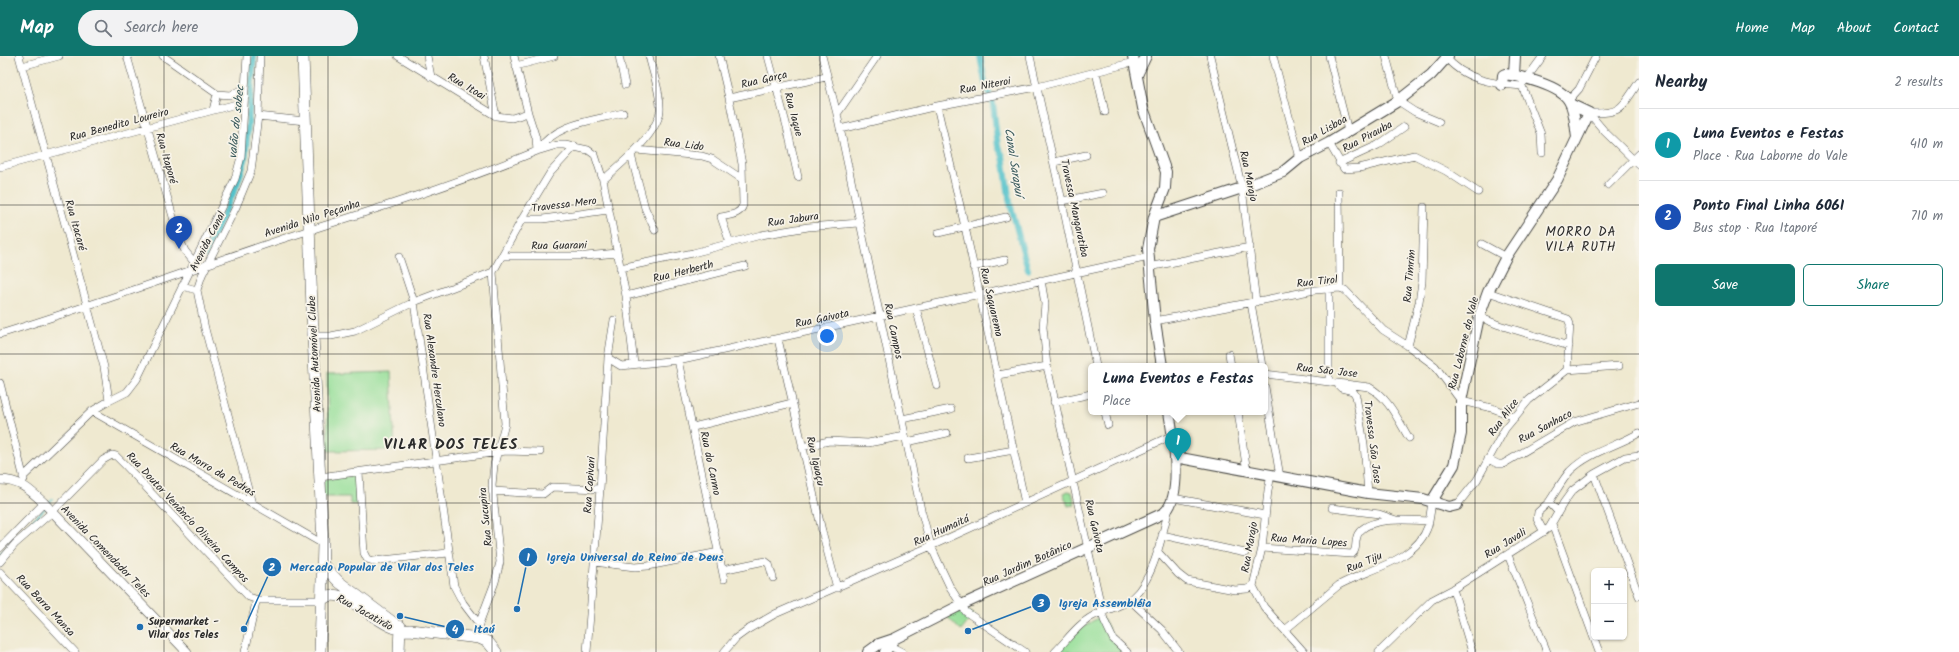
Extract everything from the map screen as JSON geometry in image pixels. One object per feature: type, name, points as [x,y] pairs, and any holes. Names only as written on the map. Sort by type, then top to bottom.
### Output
[{"type":"main road","name":"Avenida Automóvel Clube","points":[[303,56],[313,336],[323,544],[320,652]]},
{"type":"main road","points":[[1137,75],[1146,56]]},
{"type":"main road","points":[[1514,75],[1515,56]]},
{"type":"main road","name":"Rua Lisboa","points":[[1154,217],[1242,188],[1283,172],[1300,158],[1329,143],[1398,101],[1430,75],[1447,57]]},
{"type":"main road","points":[[1134,59],[1143,108],[1166,172],[1166,188],[1154,217],[1149,237],[1149,262],[1155,321],[1162,363]]},
{"type":"main road","points":[[1502,85],[1504,74],[1514,75],[1524,82],[1557,90],[1570,103],[1589,113]]},
{"type":"main road","points":[[1570,103],[1577,137]]},
{"type":"main road","name":"Rua Laborne do Vale","points":[[1432,501],[1454,465],[1461,434],[1461,401],[1479,317],[1488,292],[1506,256],[1557,180],[1589,113]]},
{"type":"main road","points":[[1170,415],[1175,457],[1171,503]]},
{"type":"main road","points":[[1175,457],[1247,472],[1368,493],[1432,501],[1449,507],[1457,506]]},
{"type":"main road","name":"Rua Jardim Botânico","points":[[868,652],[876,646],[888,645],[962,605],[1152,519],[1171,503]]},
{"type":"main road","name":"Rua Jacatirão","points":[[323,565],[345,592],[383,624],[404,629],[478,638],[488,642],[496,652]]},
{"type":"main road","name":"Rua Jacatirão","points":[[322,600],[332,594],[345,592]]},
{"type":"main road","points":[[398,652],[404,629]]},
{"type":"main road","points":[[404,629],[404,652]]},
{"type":"street","name":"Rua Itacaré","points":[[19,56],[45,156],[107,378],[109,401]]},
{"type":"street","points":[[22,66],[59,56]]},
{"type":"street","name":"Rua Itaporé","points":[[127,56],[179,238],[193,267]]},
{"type":"street","points":[[162,56],[217,94],[230,95],[245,88]]},
{"type":"street","name":"Avenida Canal","points":[[109,401],[121,396],[133,386],[137,379],[184,287],[239,168],[243,144],[241,103],[245,88],[247,56]]},
{"type":"street","name":"Avenida Canal","points":[[195,289],[248,183],[253,158],[258,116],[260,56]]},
{"type":"street","name":"Rua Itoai","points":[[398,56],[496,116],[512,118],[528,113]]},
{"type":"street","points":[[427,56],[431,77]]},
{"type":"street","points":[[484,56],[496,116]]},
{"type":"street","points":[[514,56],[528,113],[536,138],[537,151],[557,145],[575,146],[593,153],[602,180],[626,296],[634,364]]},
{"type":"street","points":[[516,66],[554,56]]},
{"type":"street","points":[[619,56],[625,85]]},
{"type":"street","points":[[602,180],[634,153],[654,125],[660,110],[649,56]]},
{"type":"street","points":[[719,56],[742,164],[742,210],[738,213],[721,217],[730,242]]},
{"type":"street","name":"Rua Iaque","points":[[768,56],[787,127],[798,178]]},
{"type":"street","name":"Rua Campos","points":[[822,56],[826,77],[837,114],[921,510],[931,546],[950,587],[969,615],[1025,652]]},
{"type":"street","points":[[837,114],[877,56]]},
{"type":"street","name":"Travessa Mangaratiba","points":[[1030,56],[1054,162],[1095,363]]},
{"type":"street","name":"Rua Marajo","points":[[1210,56],[1242,188],[1250,247],[1254,303],[1262,363]]},
{"type":"street","points":[[1273,56],[1300,158]]},
{"type":"street","points":[[1329,56],[1348,131]]},
{"type":"street","points":[[1386,56],[1398,101],[1415,112],[1438,122]]},
{"type":"street","points":[[1447,57],[1465,73],[1484,81],[1502,85],[1524,82],[1543,56]]},
{"type":"street","points":[[1570,103],[1581,86],[1596,56]]},
{"type":"street","name":"Rua Niteroi","points":[[840,129],[936,106],[1036,87],[1096,72],[1134,59]]},
{"type":"street","points":[[1096,72],[1105,112]]},
{"type":"street","name":"Rua Garça","points":[[729,98],[826,77]]},
{"type":"street","points":[[1524,82],[1541,134],[1542,153]]},
{"type":"street","points":[[1589,113],[1607,113],[1618,110],[1639,82]]},
{"type":"street","points":[[213,110],[217,94]]},
{"type":"street","points":[[230,95],[241,103]]},
{"type":"street","name":"Rua Benedito Loureiro","points":[[0,167],[241,103]]},
{"type":"street","name":"Rua Saquarema","points":[[936,106],[965,227],[1025,502]]},
{"type":"street","name":"Avenida Nilo Peçanha","points":[[0,334],[87,306],[193,267],[207,264],[309,231],[513,161],[537,151],[544,141],[559,130],[623,113]]},
{"type":"street","points":[[1589,113],[1639,165]]},
{"type":"street","points":[[258,116],[305,121]]},
{"type":"street","name":"Rua Pirauba","points":[[1339,163],[1378,144],[1404,127]]},
{"type":"street","points":[[1329,143],[1342,168],[1346,170],[1414,155],[1446,171],[1478,192]]},
{"type":"street","points":[[313,336],[331,336],[349,332],[414,302],[493,272],[522,219],[550,173],[575,146]]},
{"type":"street","points":[[634,153],[645,208],[655,230]]},
{"type":"street","name":"Rua Lido","points":[[634,153],[702,156],[712,159],[742,179]]},
{"type":"street","points":[[1608,185],[1632,159],[1639,154]]},
{"type":"street","points":[[1054,162],[1086,155]]},
{"type":"street","points":[[1339,192],[1340,288]]},
{"type":"street","points":[[1062,201],[1103,193]]},
{"type":"street","name":"Rua Timrim","points":[[1408,346],[1419,302],[1422,282],[1424,207]]},
{"type":"street","name":"Travessa Mero","points":[[522,219],[543,219],[608,210]]},
{"type":"street","points":[[938,233],[1006,217]]},
{"type":"street","name":"Rua Jabura","points":[[620,268],[693,253],[730,242],[785,231],[859,223]]},
{"type":"street","points":[[1482,244],[1506,256]]},
{"type":"street","name":"Rua Gaivota","points":[[608,358],[621,366],[678,360],[1077,272],[1250,247]]},
{"type":"street","name":"Rua Guarani","points":[[502,256],[586,256],[617,253]]},
{"type":"street","name":"Rua Alexandre Herculano","points":[[399,257],[414,302],[437,460],[448,553],[457,592],[480,624]]},
{"type":"street","points":[[973,267],[1005,260]]},
{"type":"street","name":"Rua Herberth","points":[[626,296],[745,266]]},
{"type":"street","name":"Rua Sucupira","points":[[478,638],[480,624],[495,582],[500,562],[492,491],[493,472],[505,424],[493,272]]},
{"type":"street","name":"Rua Gaivota","points":[[1037,280],[1046,304],[1043,327],[1047,366],[1054,402],[1074,481],[1103,612],[1110,635],[1127,652]]},
{"type":"street","points":[[184,287],[195,289],[252,504]]},
{"type":"street","points":[[1329,288],[1329,382]]},
{"type":"street","name":"Rua Tirol","points":[[1155,321],[1329,288],[1340,288],[1349,294],[1373,322],[1435,366],[1461,401]]},
{"type":"street","points":[[1488,292],[1565,318],[1570,324],[1567,370],[1619,366]]},
{"type":"street","points":[[916,308],[937,386]]},
{"type":"street","points":[[1479,317],[1512,329],[1569,346]]},
{"type":"street","name":"Rua Capivari","points":[[587,652],[600,489],[608,358],[614,320]]},
{"type":"street","name":"Rua Iguaçu","points":[[778,339],[802,447],[837,588]]},
{"type":"street","points":[[1229,354],[1230,363]]},
{"type":"street","name":"Rua do Carmo","points":[[678,360],[724,579]]},
{"type":"street","points":[[998,374],[1047,366]]},
{"type":"street","name":"Rua Alice","points":[[1457,506],[1477,480],[1505,429],[1529,400],[1567,370]]},
{"type":"street","name":"Rua Sāo Jose","points":[[1268,374],[1360,385],[1377,391],[1389,405],[1409,438]]},
{"type":"street","points":[[0,382],[24,482]]},
{"type":"street","name":"Travessa Sāo Jose","points":[[1337,383],[1341,388],[1353,391],[1356,396],[1364,444],[1368,493]]},
{"type":"street","points":[[1054,402],[1088,395]]},
{"type":"street","points":[[24,482],[92,411],[109,401]]},
{"type":"street","points":[[1461,401],[1492,408],[1515,417]]},
{"type":"street","points":[[693,427],[792,403]]},
{"type":"street","name":"Rua Sanhaco","points":[[1488,459],[1498,464],[1503,464],[1574,422],[1639,403]]},
{"type":"street","points":[[902,419],[951,409]]},
{"type":"street","name":"Rua Morro da Pedras","points":[[92,411],[323,544]]},
{"type":"street","name":"Rua Marajo","points":[[1268,411],[1276,476],[1268,490],[1262,548],[1253,586],[1264,606],[1304,652]]},
{"type":"street","points":[[1106,415],[1108,425]]},
{"type":"street","points":[[1238,415],[1247,472]]},
{"type":"street","points":[[802,447],[829,441],[868,444],[947,433]]},
{"type":"street","points":[[1544,532],[1537,514],[1549,502],[1570,471],[1580,462],[1639,433]]},
{"type":"street","name":"Rua Humaitá","points":[[724,652],[736,638],[761,622],[789,608],[931,546],[1173,435]]},
{"type":"street","points":[[968,458],[1014,450]]},
{"type":"street","points":[[320,477],[510,451],[540,452]]},
{"type":"street","name":"Rua Doutor Venâncio Oliveira Campos","points":[[48,507],[108,456],[115,455],[244,591],[251,598],[258,600]]},
{"type":"street","name":"Rua Javali","points":[[1379,652],[1432,600],[1453,590],[1544,532],[1552,524],[1572,491],[1594,474],[1625,457],[1639,455]]},
{"type":"street","points":[[359,472],[364,553],[366,559],[373,561],[448,553]]},
{"type":"street","points":[[1594,474],[1639,596]]},
{"type":"street","name":"Avenida Comendador Teles","points":[[0,480],[24,482],[187,652]]},
{"type":"street","points":[[492,491],[543,494],[552,487],[600,489]]},
{"type":"street","name":"Rua Tiju","points":[[1285,630],[1339,585],[1348,580],[1383,567],[1404,554],[1420,540],[1429,521],[1432,501]]},
{"type":"street","points":[[1549,502],[1558,512]]},
{"type":"street","points":[[1055,652],[1084,622],[1130,600],[1147,577],[1158,551],[1171,503],[1266,515]]},
{"type":"street","points":[[0,548],[48,507]]},
{"type":"street","points":[[0,562],[48,507]]},
{"type":"street","points":[[1332,508],[1379,514],[1396,520]]},
{"type":"street","name":"Rua Maria Lopes","points":[[1262,548],[1352,554],[1355,552],[1356,538],[1361,530],[1373,524],[1396,520],[1429,521]]},
{"type":"street","points":[[1552,524],[1599,652]]},
{"type":"street","points":[[1162,535],[1245,553]]},
{"type":"street","points":[[1158,551],[1178,574],[1187,581],[1235,590],[1247,589],[1253,586]]},
{"type":"street","points":[[594,562],[635,567],[648,566],[719,552]]},
{"type":"street","points":[[1508,555],[1547,652]]},
{"type":"street","points":[[722,570],[765,561],[769,564],[773,578]]},
{"type":"street","name":"Rua Barra Mansa","points":[[0,572],[75,652]]},
{"type":"street","points":[[1453,590],[1472,652]]},
{"type":"street","points":[[245,652],[256,602],[258,600],[322,600]]},
{"type":"street","points":[[1130,600],[1162,630],[1179,652]]},
{"type":"street","points":[[888,645],[902,652]]},
{"type":"green space","points":[[391,372],[395,450],[328,451],[327,374]]},
{"type":"green space","points":[[357,475],[357,504],[350,504],[350,497],[323,497],[324,479]]},
{"type":"green space","points":[[1068,491],[1072,492],[1075,505],[1068,506],[1063,493]]},
{"type":"green space","points":[[957,607],[974,614],[961,631],[945,614]]},
{"type":"green space","points":[[1099,617],[1103,619],[1123,652],[1057,652],[1083,627]]},
{"type":"waterway","name":"valão do sobec","points":[[205,255],[237,185],[245,160],[254,56]]},
{"type":"waterway","name":"Canal Sarapuí","points":[[980,56],[985,82],[993,104],[998,147],[1003,156],[1010,203],[1028,270]]},
{"type":"waterway","points":[[49,503],[52,499]]},
{"type":"waterway","points":[[0,555],[45,508]]},
{"type":"place","name":"Ponto Final Linha 606I","points":[[179,249]]},
{"type":"place","name":"Luna Eventos e Festas","points":[[1178,461]]},
{"type":"place","name":"Igreja Universal do Reino de Deus","points":[[517,609]]},
{"type":"place","name":"Itaú","points":[[400,616]]},
{"type":"place","name":"Supermarket - Vilar dos Teles","points":[[140,627]]},
{"type":"place","name":"Mercado Popular de Vilar dos Teles","points":[[244,629]]},
{"type":"place","name":"Igreja Assembléia","points":[[968,631]]},
{"type":"district","name":"MORRO DA VILA RUTH","points":[[1581,238]]},
{"type":"district","name":"VILAR DOS TELES","points":[[451,444]]}]
